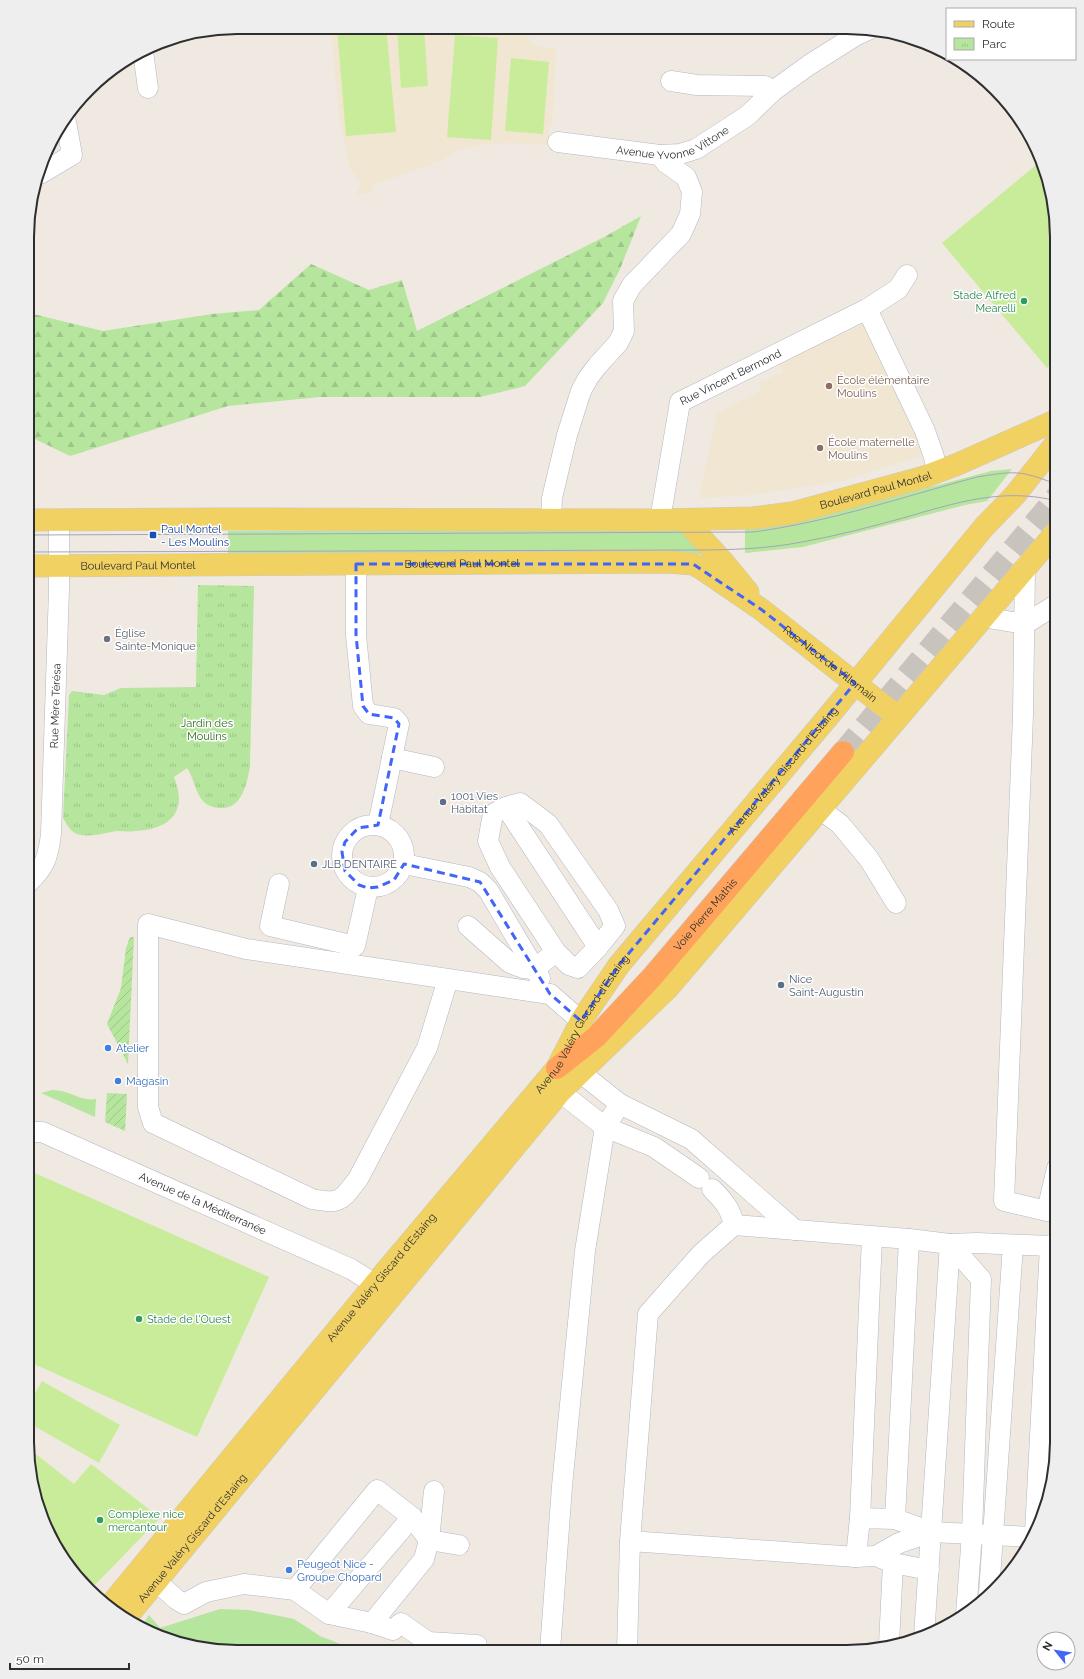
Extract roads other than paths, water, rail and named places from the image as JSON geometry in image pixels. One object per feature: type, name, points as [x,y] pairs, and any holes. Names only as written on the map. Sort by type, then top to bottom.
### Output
[{"type":"highway","name":"Voie Pierre Mathis","points":[[557,1068],[596,1037],[653,976],[843,752]]},
{"type":"main road","name":"Boulevard Paul Montel","points":[[34,520],[739,519],[792,513],[924,477],[1050,423]]},
{"type":"main road","name":"Avenue Valéry Giscard d'Estaing","points":[[112,1603],[375,1284],[557,1068],[581,1021],[619,965],[822,724],[984,527],[1015,494],[1050,451]]},
{"type":"main road","points":[[685,520],[725,564],[762,610]]},
{"type":"main road","name":"Avenue Valéry Giscard d'Estaing","points":[[129,1614],[560,1092],[582,1073],[668,988],[821,810],[1050,539]]},
{"type":"main road","name":"Boulevard Paul Montel","points":[[34,566],[668,562],[693,564],[762,610]]},
{"type":"main road","name":"Rue Nicot de Villemain","points":[[762,610],[898,717]]},
{"type":"street","name":"Avenue Yvonne Vittone","points":[[558,142],[660,154],[680,154],[696,149],[747,116],[773,91],[809,65],[859,34]]},
{"type":"street","points":[[144,57],[148,88]]},
{"type":"street","points":[[671,81],[697,85],[765,86],[773,91]]},
{"type":"street","points":[[45,171],[72,155],[67,126]]},
{"type":"street","points":[[550,520],[552,498],[567,435],[581,391],[588,378],[598,365],[618,343],[624,331],[623,301],[632,285],[681,234],[690,214],[692,192],[686,176],[666,163],[660,154]]},
{"type":"street","name":"Rue Vincent Bermond","points":[[660,520],[680,402],[868,309],[898,289],[907,275]]},
{"type":"street","points":[[868,309],[925,431],[934,457],[937,472]]},
{"type":"street","name":"Rue Mère Térésa","points":[[34,876],[45,864],[51,834],[59,520]]},
{"type":"street","points":[[356,564],[356,635],[363,706],[369,714],[394,718],[399,724],[378,825]]},
{"type":"street","points":[[1025,567],[1025,624],[1017,895],[1004,1201],[1047,1211],[1050,1198]]},
{"type":"street","points":[[982,618],[1025,624],[1050,608]]},
{"type":"street","points":[[392,758],[434,767]]},
{"type":"street","points":[[520,803],[548,824],[608,910],[615,926],[578,968],[569,965],[556,952],[500,867],[488,841],[493,814],[506,806],[520,803]]},
{"type":"street","points":[[506,806],[533,850],[598,947]]},
{"type":"street","points":[[821,810],[840,824],[870,859],[896,903]]},
{"type":"street","points":[[368,825],[378,825],[388,828],[396,834],[402,843],[404,864],[394,880],[378,888],[368,888],[355,882],[345,871],[342,862],[342,852],[345,842],[350,834],[358,828],[368,825]]},
{"type":"street","points":[[404,864],[469,877],[480,882],[488,890],[550,994],[581,1021]]},
{"type":"street","points":[[480,882],[500,867]]},
{"type":"street","points":[[279,884],[270,926],[355,946],[368,888]]},
{"type":"street","points":[[448,979],[427,1048],[358,1179],[344,1197],[332,1203],[312,1199],[153,1122],[148,1107],[148,924],[246,948],[550,994]]},
{"type":"street","points":[[468,926],[510,963],[523,968],[534,969],[556,952]]},
{"type":"street","points":[[582,1073],[620,1104],[691,1139],[795,1230]]},
{"type":"street","points":[[560,1092],[605,1127],[654,1147],[706,1183],[725,1203],[732,1214],[734,1225]]},
{"type":"street","points":[[550,1645],[562,1486],[585,1251],[605,1127],[620,1104]]},
{"type":"street","name":"Avenue de la Méditerranée","points":[[34,1132],[42,1132],[49,1135],[351,1269],[375,1284]]},
{"type":"street","points":[[627,1645],[630,1541],[648,1314],[701,1254],[734,1225],[909,1239],[950,1244],[1050,1244]]},
{"type":"street","points":[[856,1557],[860,1518],[872,1237]]},
{"type":"street","points":[[895,1519],[909,1239]]},
{"type":"street","points":[[925,1630],[950,1244]]},
{"type":"street","points":[[950,1244],[981,1279],[972,1534],[967,1606]]},
{"type":"street","points":[[990,1586],[1013,1245]]},
{"type":"street","points":[[1036,1517],[1050,1292]]},
{"type":"street","points":[[295,1590],[377,1490],[412,1517],[428,1540],[459,1545]]},
{"type":"street","points":[[372,1623],[424,1559],[434,1491]]},
{"type":"street","points":[[329,1614],[412,1517]]},
{"type":"street","points":[[860,1518],[895,1519],[932,1532],[1026,1537]]},
{"type":"street","points":[[889,1640],[885,1559],[899,1543],[932,1532]]},
{"type":"street","points":[[630,1541],[885,1559],[929,1570]]},
{"type":"street","points":[[157,1582],[184,1604],[206,1592],[244,1584],[295,1590],[329,1614],[372,1623],[393,1630],[401,1624],[428,1642],[477,1645]]},
{"type":"tunnel","points":[[843,752],[1050,504]]},
{"type":"tram line","points":[[34,535],[753,532],[810,522],[894,501],[977,477],[1003,473],[1018,473],[1050,482]]},
{"type":"tram line","points":[[34,552],[694,550],[762,548],[827,537],[878,525],[960,502],[998,496],[1037,497],[1050,500]]},
{"type":"place","name":"Stade Alfred Mearelli","points":[[1024,301]]},
{"type":"place","name":"École élémentaire Moulins","points":[[829,386]]},
{"type":"place","name":"École maternelle Moulins","points":[[820,448]]},
{"type":"place","name":"Paul Montel - Les Moulins","points":[[153,535]]},
{"type":"place","name":"Église Sainte-Monique","points":[[107,639]]},
{"type":"place","name":"1001 Vies Habitat","points":[[443,802]]},
{"type":"place","name":"JLB DENTAIRE","points":[[314,864]]},
{"type":"place","name":"Nice Saint-Augustin","points":[[781,985]]},
{"type":"place","name":"Atelier","points":[[108,1048]]},
{"type":"place","name":"Magasin","points":[[118,1081]]},
{"type":"place","name":"Stade de l'Ouest","points":[[139,1319]]},
{"type":"place","name":"Complexe nice mercantour","points":[[100,1520]]},
{"type":"place","name":"Peugeot Nice - Groupe Chopard","points":[[289,1570]]},
{"type":"park label","name":"Jardin des Moulins","points":[[207,729]]}]
